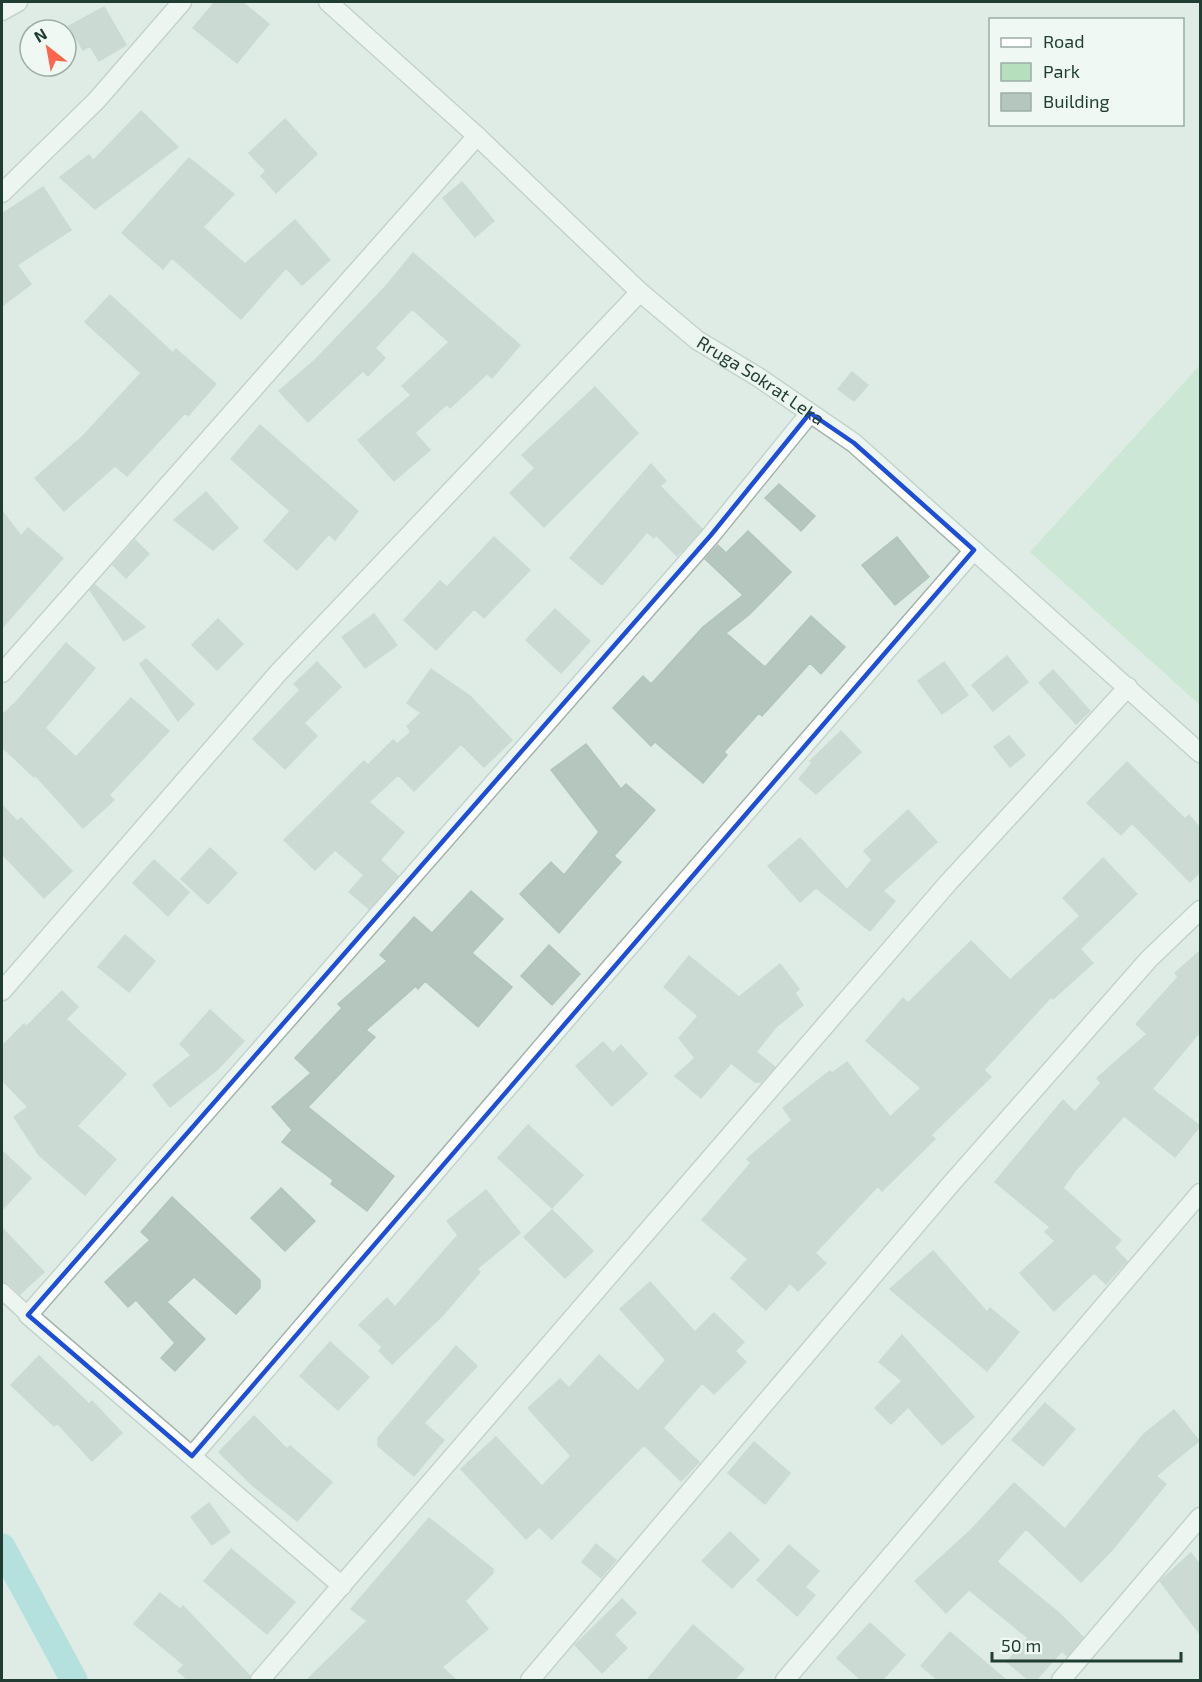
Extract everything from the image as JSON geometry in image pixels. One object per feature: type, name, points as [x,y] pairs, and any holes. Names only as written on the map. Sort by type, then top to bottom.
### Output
[{"type":"street","points":[[2,11],[18,2]]},
{"type":"street","points":[[2,193],[96,101],[182,2]]},
{"type":"street","name":"Rruga Sokrat Leka","points":[[328,2],[477,136],[640,292],[697,340],[854,443],[1200,753]]},
{"type":"street","points":[[2,673],[477,136]]},
{"type":"street","points":[[2,991],[279,672],[375,568],[543,396],[640,292]]},
{"type":"street","points":[[342,1586],[28,1315],[711,535],[810,413]]},
{"type":"street","points":[[192,1456],[566,1018],[974,550]]},
{"type":"street","points":[[260,1680],[940,892],[1128,687]]},
{"type":"street","points":[[530,1680],[950,1185],[1149,960],[1200,910]]},
{"type":"street","points":[[785,1680],[1200,1193]]},
{"type":"street","points":[[1061,1680],[1200,1517]]},
{"type":"lane","points":[[2,1291],[28,1315]]},
{"type":"highlighted area","points":[[810,413],[854,443],[974,550],[192,1456],[28,1315],[711,535]]},
{"type":"green space","points":[[1200,365],[1200,705],[1030,552]]},
{"type":"building","points":[[215,2],[242,2],[269,24],[237,63],[193,28]]},
{"type":"building","points":[[104,7],[126,45],[99,61],[90,46],[83,50],[78,41],[78,21]]},
{"type":"building","points":[[141,111],[178,147],[95,209],[60,177],[89,155],[93,161]]},
{"type":"building","points":[[285,119],[317,154],[276,193],[261,176],[266,171],[249,153]]},
{"type":"building","points":[[189,158],[234,194],[203,227],[245,264],[295,220],[330,260],[302,285],[286,268],[241,319],[172,258],[163,269],[122,233]]},
{"type":"building","points":[[462,182],[494,221],[475,237],[443,198]]},
{"type":"building","points":[[43,187],[71,230],[17,265],[31,284],[2,306],[2,214]]},
{"type":"building","points":[[413,253],[520,345],[492,378],[487,374],[450,408],[447,404],[415,433],[430,450],[394,481],[358,440],[411,395],[402,386],[449,342],[412,309],[375,348],[385,358],[368,376],[363,371],[308,422],[279,391],[316,359],[386,286]]},
{"type":"building","points":[[110,295],[173,353],[176,349],[216,384],[188,416],[185,413],[127,476],[115,466],[64,511],[35,478],[83,436],[141,373],[85,322]]},
{"type":"building","points":[[852,372],[868,385],[854,401],[838,389]]},
{"type":"building","points":[[595,387],[638,433],[544,527],[510,493],[535,468],[522,455]]},
{"type":"building","points":[[260,425],[358,511],[335,540],[329,534],[297,570],[264,541],[290,511],[231,459]]},
{"type":"building","points":[[651,464],[666,481],[660,486],[702,529],[677,556],[656,535],[654,538],[647,532],[602,585],[570,558]]},
{"type":"building","points":[[779,484],[815,516],[801,531],[765,498]]},
{"type":"building","points":[[206,492],[238,528],[213,550],[174,520]]},
{"type":"building","points":[[2,511],[21,536],[28,528],[63,558],[2,628]]},
{"type":"building","points":[[748,531],[791,572],[750,614],[726,633],[765,667],[811,616],[845,647],[821,674],[810,663],[762,716],[759,713],[724,752],[727,755],[703,783],[655,742],[651,746],[613,708],[643,676],[651,684],[703,627],[743,595],[705,559],[718,545],[726,553]]},
{"type":"building","points":[[494,537],[530,570],[484,618],[474,609],[436,650],[404,620],[440,581],[447,587]]},
{"type":"building","points":[[897,537],[929,577],[895,605],[862,565]]},
{"type":"building","points":[[135,540],[149,554],[126,578],[113,565]]},
{"type":"building","points":[[95,585],[145,627],[124,641],[90,590]]},
{"type":"building","points":[[555,609],[590,641],[561,673],[526,640]]},
{"type":"building","points":[[374,614],[397,645],[365,668],[342,637]]},
{"type":"building","points":[[218,619],[243,644],[217,670],[192,645]]},
{"type":"building","points":[[66,643],[95,668],[45,728],[76,757],[131,698],[169,731],[109,795],[114,800],[83,828],[35,775],[34,777],[2,747],[2,715],[17,701]]},
{"type":"building","points":[[1007,656],[1028,682],[993,711],[972,685]]},
{"type":"building","points":[[146,659],[194,704],[178,721],[140,664]]},
{"type":"building","points":[[317,662],[341,687],[304,723],[317,736],[285,769],[253,739],[300,690],[294,684]]},
{"type":"building","points":[[944,662],[968,695],[942,714],[918,681]]},
{"type":"building","points":[[431,669],[470,696],[512,740],[484,767],[461,744],[414,791],[398,775],[369,802],[404,832],[380,860],[398,876],[369,909],[349,892],[364,875],[335,850],[315,870],[284,840],[364,761],[368,765],[393,740],[397,744],[411,732],[407,726],[421,713],[407,703]]},
{"type":"building","points":[[1053,670],[1090,711],[1076,724],[1039,683]]},
{"type":"building","points":[[841,731],[861,752],[816,794],[799,779],[812,763],[810,761]]},
{"type":"building","points":[[1009,736],[1025,755],[1010,767],[994,747]]},
{"type":"building","points":[[586,744],[621,789],[626,784],[655,810],[614,856],[621,862],[559,933],[520,894],[551,862],[564,875],[599,832],[551,770]]},
{"type":"building","points":[[1127,762],[1185,819],[1189,815],[1200,828],[1200,872],[1190,882],[1132,823],[1121,835],[1087,803]]},
{"type":"building","points":[[2,805],[17,821],[21,818],[72,871],[44,898],[2,854]]},
{"type":"building","points":[[908,810],[937,842],[883,891],[895,901],[870,931],[816,888],[800,902],[768,866],[800,838],[847,890],[872,860],[864,851]]},
{"type":"building","points":[[210,848],[237,873],[208,904],[181,879]]},
{"type":"building","points":[[1103,858],[1137,894],[1080,949],[1093,963],[1053,999],[1051,997],[984,1070],[991,1077],[931,1135],[935,1139],[882,1191],[878,1186],[815,1253],[826,1263],[798,1291],[790,1283],[766,1310],[731,1278],[748,1259],[702,1220],[751,1163],[747,1159],[792,1120],[783,1108],[830,1071],[832,1073],[847,1062],[890,1117],[921,1088],[866,1041],[903,998],[908,1003],[971,941],[1010,980],[1080,916],[1063,898]]},
{"type":"building","points":[[154,860],[189,892],[168,916],[133,883]]},
{"type":"building","points":[[471,891],[503,919],[472,953],[512,987],[478,1027],[425,981],[418,989],[416,986],[366,1030],[375,1037],[308,1107],[394,1176],[367,1211],[331,1184],[333,1180],[282,1142],[292,1130],[272,1107],[311,1073],[295,1058],[342,1008],[338,1004],[387,961],[380,955],[414,917],[432,933]]},
{"type":"building","points":[[125,935],[155,961],[129,992],[98,967]]},
{"type":"building","points":[[549,945],[580,974],[552,1005],[521,976]]},
{"type":"building","points":[[1200,951],[1200,1032],[1152,1089],[1200,1126],[1175,1157],[1124,1116],[1074,1172],[1063,1188],[1121,1240],[1114,1248],[1127,1261],[1106,1284],[1094,1273],[1054,1311],[1020,1273],[1055,1241],[1045,1232],[1050,1227],[995,1182],[1063,1100],[1075,1112],[1101,1083],[1097,1078],[1147,1034],[1136,1024],[1178,977],[1175,973]]},
{"type":"building","points":[[689,956],[739,997],[780,964],[799,989],[795,993],[803,1005],[776,1027],[756,1052],[775,1067],[761,1082],[755,1082],[731,1063],[701,1098],[675,1076],[695,1058],[679,1038],[698,1016],[664,987]]},
{"type":"building","points":[[62,991],[78,1007],[66,1019],[126,1074],[77,1126],[116,1159],[85,1195],[39,1155],[14,1117],[28,1107],[2,1080],[2,1046],[24,1024],[26,1027]]},
{"type":"building","points":[[210,1010],[244,1041],[218,1069],[170,1107],[153,1085],[191,1055],[180,1044]]},
{"type":"building","points":[[603,1042],[613,1053],[621,1045],[647,1074],[612,1106],[576,1066]]},
{"type":"building","points":[[528,1125],[583,1175],[552,1208],[498,1158]]},
{"type":"building","points":[[2,1151],[31,1178],[2,1210]]},
{"type":"building","points":[[281,1188],[315,1221],[285,1251],[251,1218]]},
{"type":"building","points":[[486,1190],[520,1233],[477,1269],[480,1272],[442,1316],[392,1364],[379,1351],[382,1347],[359,1325],[387,1298],[395,1307],[458,1235],[447,1221]]},
{"type":"building","points":[[172,1197],[260,1280],[260,1288],[236,1314],[194,1277],[167,1302],[205,1339],[175,1371],[161,1358],[175,1343],[136,1300],[128,1307],[105,1282],[150,1240],[141,1232]]},
{"type":"building","points":[[552,1210],[593,1251],[565,1278],[524,1237]]},
{"type":"building","points":[[2,1228],[44,1272],[20,1294],[8,1283],[2,1282]]},
{"type":"building","points":[[933,1251],[987,1312],[990,1308],[1019,1332],[987,1371],[890,1289]]},
{"type":"building","points":[[650,1282],[695,1332],[714,1313],[744,1342],[735,1351],[746,1362],[714,1394],[702,1383],[663,1428],[699,1462],[681,1481],[644,1445],[552,1539],[539,1527],[526,1539],[461,1469],[496,1437],[542,1486],[571,1456],[528,1408],[560,1379],[569,1388],[599,1355],[638,1391],[666,1360],[620,1309]]},
{"type":"building","points":[[902,1335],[974,1417],[942,1445],[908,1407],[891,1424],[875,1408],[902,1381],[879,1362]]},
{"type":"building","points":[[330,1342],[369,1377],[338,1410],[300,1376]]},
{"type":"building","points":[[456,1346],[477,1366],[424,1423],[444,1440],[414,1476],[378,1446],[378,1438]]},
{"type":"building","points":[[39,1356],[89,1404],[92,1401],[122,1433],[92,1461],[57,1423],[54,1426],[11,1385]]},
{"type":"building","points":[[1045,1403],[1075,1429],[1043,1466],[1012,1440]]},
{"type":"building","points":[[1174,1410],[1199,1441],[1156,1476],[1166,1484],[1112,1550],[1081,1582],[1026,1529],[997,1562],[1059,1613],[1083,1637],[1067,1656],[1062,1651],[1036,1680],[1029,1680],[1007,1662],[1028,1638],[969,1590],[946,1613],[915,1581],[971,1530],[1014,1483],[1065,1529],[1144,1434]]},
{"type":"building","points":[[254,1416],[287,1449],[290,1446],[332,1482],[297,1521],[251,1484],[219,1452]]},
{"type":"building","points":[[754,1442],[790,1473],[765,1504],[728,1473]]},
{"type":"building","points":[[209,1503],[230,1532],[212,1545],[191,1517]]},
{"type":"building","points":[[429,1518],[493,1569],[493,1573],[465,1601],[488,1629],[442,1667],[456,1680],[307,1680],[367,1621],[351,1609]]},
{"type":"building","points":[[730,1532],[759,1560],[732,1588],[702,1561]]},
{"type":"building","points":[[596,1544],[616,1560],[601,1578],[582,1562]]},
{"type":"building","points":[[789,1545],[819,1571],[805,1587],[815,1595],[797,1616],[757,1580]]},
{"type":"building","points":[[231,1549],[295,1602],[267,1634],[204,1581]]},
{"type":"building","points":[[1191,1553],[1200,1565],[1200,1634],[1160,1581]]},
{"type":"building","points":[[160,1593],[180,1609],[183,1606],[250,1676],[249,1680],[188,1680],[178,1671],[184,1665],[134,1624]]},
{"type":"building","points":[[622,1599],[636,1613],[614,1635],[627,1648],[602,1673],[575,1645]]},
{"type":"building","points":[[870,1623],[905,1655],[882,1680],[861,1680],[837,1658]]},
{"type":"building","points":[[693,1625],[744,1669],[734,1680],[647,1680]]},
{"type":"building","points":[[950,1632],[1006,1680],[938,1680],[921,1666]]},
{"type":"waterway","points":[[2,1547],[74,1680]]}]
